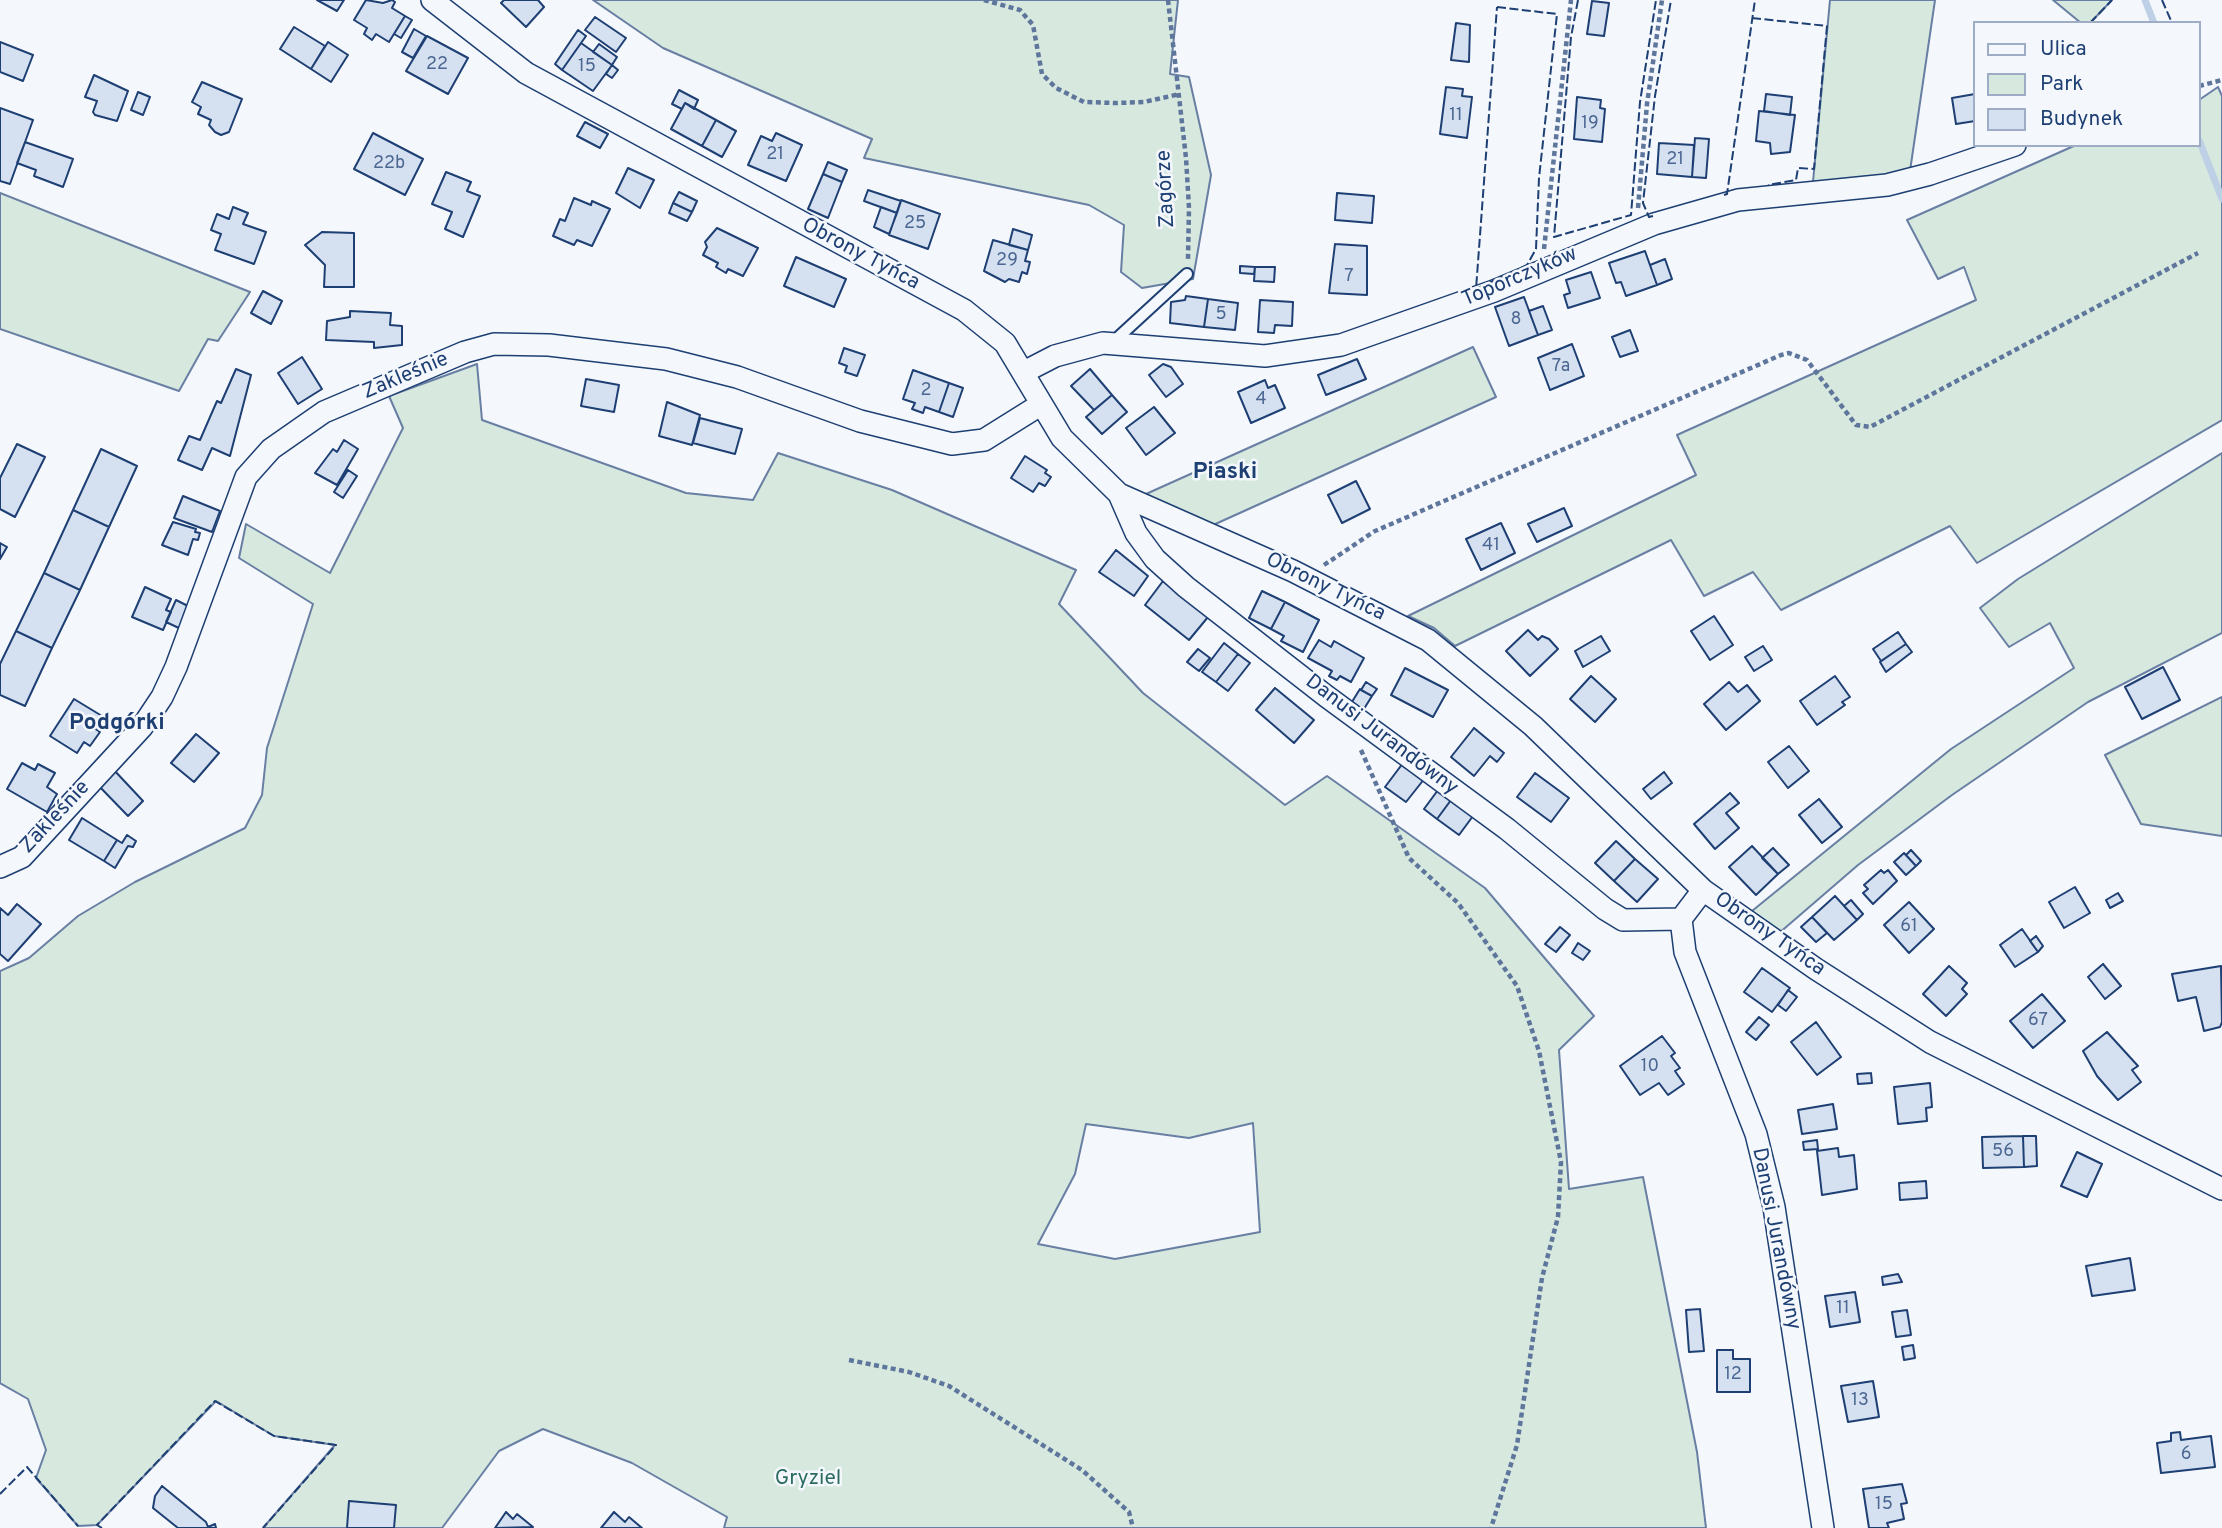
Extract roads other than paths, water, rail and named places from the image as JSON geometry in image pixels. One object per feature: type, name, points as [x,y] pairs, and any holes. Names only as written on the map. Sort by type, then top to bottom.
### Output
[{"type":"street","name":"Obrony Tyńca","points":[[432,0],[526,73],[964,310],[1005,343],[1062,438],[1119,494],[1306,578],[1428,639],[1533,726],[1703,890],[1816,969],[1930,1042],[2222,1189]]},
{"type":"street","name":"Toporczyków","points":[[1024,372],[1055,356],[1111,343],[1265,356],[1341,345],[1494,291],[1641,229],[1738,200],[1887,184],[1930,174],[2009,147]]},
{"type":"street","name":"Zakleśnie","points":[[0,867],[22,857],[142,727],[162,696],[176,667],[246,477],[271,449],[324,411],[465,352],[494,344],[549,345],[666,359],[737,377],[860,421],[952,444],[985,440],[1040,405]]},
{"type":"street","name":"Danusi Jurandówny","points":[[1119,494],[1142,541],[1155,559],[1186,587],[1326,696],[1507,829],[1605,909],[1623,920],[1681,919],[1685,951],[1756,1134],[1774,1207],[1823,1528]]},
{"type":"street","points":[[1681,919],[1703,890]]},
{"type":"lane","points":[[1111,343],[1187,274]]},
{"type":"waterway","points":[[2145,0],[2153,21]]},
{"type":"waterway","points":[[2201,145],[2222,199]]},
{"type":"district","name":"Piaski","points":[[1225,473]]},
{"type":"district","name":"Podgórki","points":[[117,724]]},
{"type":"park label","name":"Gryziel","points":[[808,1480]]}]
